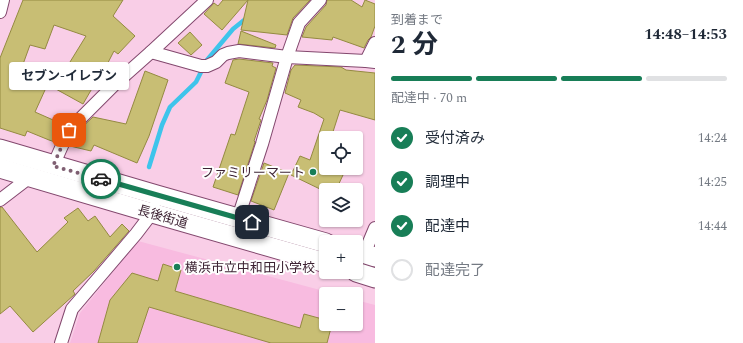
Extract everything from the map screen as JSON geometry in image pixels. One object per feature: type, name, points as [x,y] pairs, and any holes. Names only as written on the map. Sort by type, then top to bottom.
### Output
[{"type":"main road","name":"長後街道","points":[[0,149],[53,166],[154,204],[319,261]]},
{"type":"main road","name":"長後街道","points":[[0,168],[30,177],[154,204],[238,218],[319,241]]},
{"type":"main road","points":[[363,274],[375,278]]},
{"type":"street","points":[[0,12],[3,0]]},
{"type":"street","points":[[53,166],[69,130],[115,84],[152,52],[206,0]]},
{"type":"street","points":[[238,218],[299,22],[320,0]]},
{"type":"street","points":[[152,52],[204,66],[216,62],[223,55],[239,51],[287,57],[370,62],[375,43]]},
{"type":"street","points":[[0,200],[30,177]]},
{"type":"street","points":[[61,343],[72,309],[136,234],[154,204]]},
{"type":"street","points":[[365,254],[375,228]]},
{"type":"shaded area","name":"横浜市立中和田小学校","points":[[138,241],[319,290],[319,331],[363,331],[363,302],[375,305],[375,343],[70,343],[80,313]]},
{"type":"building","points":[[23,0],[123,0],[113,16],[135,36],[118,54],[114,51],[96,86],[94,85],[83,104],[54,88],[86,36],[54,25],[45,49],[30,45],[22,67],[50,79],[35,112],[60,123],[61,121],[66,123],[62,127],[55,142],[27,131],[25,136],[0,128],[0,58]]},
{"type":"building","points":[[223,0],[248,0],[222,30],[204,14],[214,3],[218,6]]},
{"type":"building","points":[[248,0],[310,0],[293,18],[287,35],[241,30]]},
{"type":"building","points":[[327,0],[351,0],[362,7],[365,0],[375,4],[375,26],[371,37],[364,48],[333,37],[332,40],[302,37],[306,27],[326,5]]},
{"type":"building","points":[[241,31],[276,45],[275,48],[238,44]]},
{"type":"building","points":[[190,32],[202,45],[191,55],[178,43]]},
{"type":"building","points":[[239,59],[273,63],[272,66],[276,68],[267,100],[259,119],[261,120],[254,141],[255,142],[238,195],[213,187],[231,134],[235,135],[249,92],[225,83],[233,60]]},
{"type":"building","points":[[295,65],[341,67],[346,70],[375,73],[375,120],[340,110],[333,131],[320,131],[324,119],[314,113],[298,107],[301,100],[285,93],[291,70]]},
{"type":"building","points":[[145,71],[168,80],[149,136],[137,163],[94,145],[91,151],[70,146],[75,134],[93,117],[126,124]]},
{"type":"building","points":[[319,134],[319,175],[343,175],[339,183],[319,183],[319,189],[291,175],[300,156],[310,160]]},
{"type":"building","points":[[264,163],[289,173],[274,210],[251,201]]},
{"type":"building","points":[[0,207],[2,207],[37,252],[68,222],[64,218],[78,208],[88,221],[95,216],[110,237],[122,224],[129,231],[94,271],[73,291],[75,294],[33,332],[10,306],[0,314]]},
{"type":"building","points":[[163,264],[181,270],[175,291],[300,328],[304,314],[319,318],[319,331],[330,331],[327,343],[271,343],[149,307],[137,343],[98,343],[110,300],[132,273],[158,281]]},
{"type":"waterway","points":[[149,167],[162,125],[170,107],[196,82],[207,60],[233,29],[248,17]]},
{"type":"way so far","points":[[69,130],[53,166],[101,179]]},
{"type":"place","name":"セブン-イレブン","points":[[69,130]]},
{"type":"place","name":"ファミリーマート","points":[[313,172]]},
{"type":"place","name":"横浜市立中和田小学校","points":[[177,267]]},
{"type":"route","points":[[101,179],[252,222]]}]
